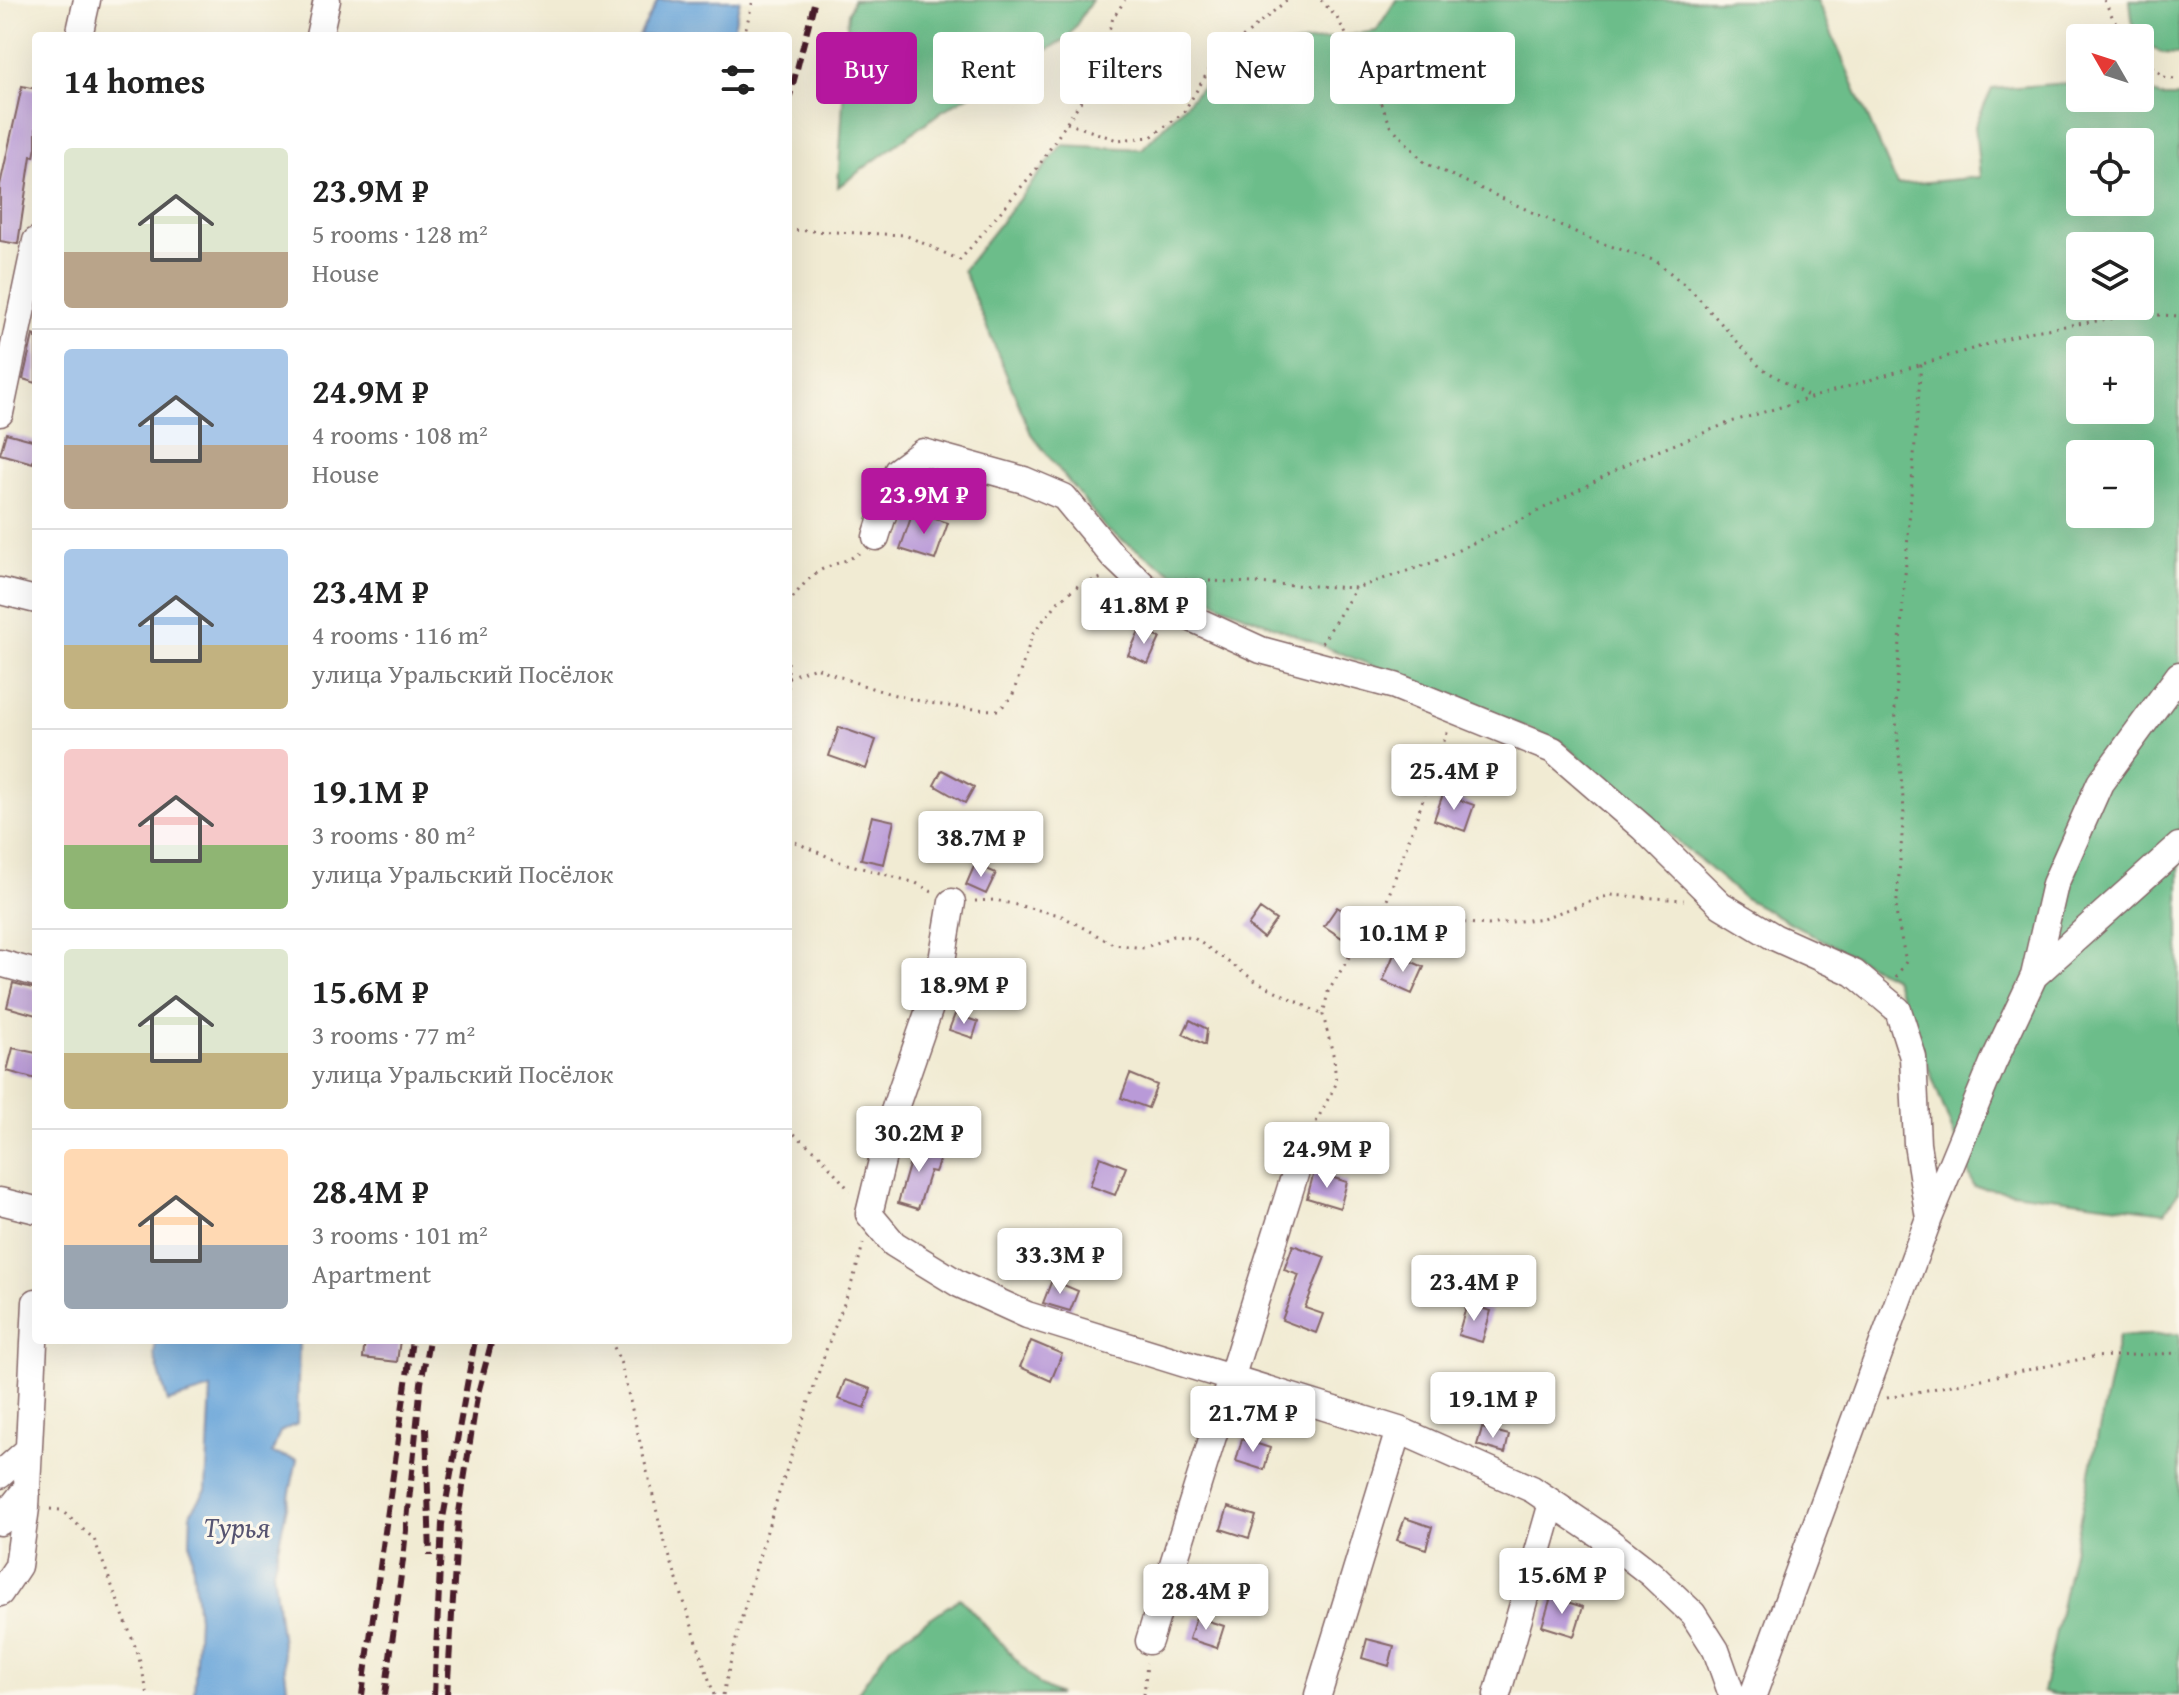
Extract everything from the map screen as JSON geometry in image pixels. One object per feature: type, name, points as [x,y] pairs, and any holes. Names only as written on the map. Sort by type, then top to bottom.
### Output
[{"type":"street","points":[[80,32],[87,0]]},
{"type":"street","points":[[320,32],[327,0]]},
{"type":"street","points":[[0,413],[32,260]]},
{"type":"street","points":[[876,537],[897,471],[923,452],[1024,480],[1064,497],[1113,556],[1165,606],[1261,650],[1395,686],[1553,750],[1643,828],[1721,905],[1774,937],[1854,973],[1898,1010],[1913,1057],[1917,1144],[1929,1218]]},
{"type":"street","points":[[0,591],[32,599]]},
{"type":"street","points":[[1753,1695],[1929,1218],[1993,1063],[2034,976],[2055,884],[2100,783],[2179,675]]},
{"type":"street","points":[[2034,976],[2179,846]]},
{"type":"street","points":[[952,902],[938,984],[894,1111],[869,1214],[894,1244],[959,1284],[1027,1315],[1399,1430],[1532,1489],[1606,1539],[1651,1574],[1693,1614],[1716,1650],[1732,1695]]},
{"type":"street","points":[[0,963],[32,972]]},
{"type":"street","points":[[1149,1641],[1310,1134]]},
{"type":"street","points":[[0,1201],[32,1209]]},
{"type":"street","points":[[0,1593],[18,1566],[27,1498],[34,1344]]},
{"type":"street","points":[[1318,1695],[1399,1430]]},
{"type":"street","points":[[0,1475],[28,1450]]},
{"type":"street","points":[[0,1522],[27,1498]]},
{"type":"street","points":[[1497,1695],[1552,1503]]},
{"type":"path","points":[[745,32],[753,0]]},
{"type":"path","points":[[792,230],[905,235],[960,260],[1038,167],[1090,87],[1113,18],[1125,0]]},
{"type":"path","points":[[1067,123],[1117,140],[1151,137],[1183,113],[1214,62],[1287,0]]},
{"type":"path","points":[[1321,0],[1337,18],[1351,42],[1391,126],[1425,163],[1595,241],[1656,261],[1692,291],[1760,367],[1811,398]]},
{"type":"path","points":[[2104,0],[2116,24]]},
{"type":"path","points":[[2154,68],[2164,77],[2179,80]]},
{"type":"path","points":[[792,676],[816,667],[861,687],[891,695],[961,709],[999,710],[1012,697],[1033,633],[1059,601],[1079,585],[1096,579],[1133,576],[1306,588],[1356,588],[1434,562],[1635,460],[1731,422],[2028,332],[2140,314],[2179,316]]},
{"type":"path","points":[[1882,997],[1906,962],[1896,912],[1904,810],[1895,708],[1921,363]]},
{"type":"path","points":[[792,598],[821,570],[846,562],[876,537]]},
{"type":"path","points":[[1310,663],[1356,588]]},
{"type":"path","points":[[1310,1134],[1336,1084],[1334,1058],[1323,1015],[1328,992],[1349,957],[1377,928],[1454,710]]},
{"type":"path","points":[[792,841],[840,862],[916,883],[952,902],[995,900],[1060,915],[1113,944],[1144,948],[1173,936],[1194,938],[1254,980],[1323,1015]]},
{"type":"path","points":[[1377,928],[1426,919],[1488,925],[1543,918],[1610,895],[1662,896],[1721,905]]},
{"type":"path","points":[[723,1695],[739,1624],[826,1350],[858,1268],[869,1214],[819,1154],[792,1132]]},
{"type":"path","points":[[613,1344],[621,1364],[662,1533],[714,1695]]},
{"type":"path","points":[[1860,1404],[2092,1357],[2179,1353]]},
{"type":"path","points":[[27,1498],[61,1510],[94,1539],[138,1654],[148,1695]]},
{"type":"path","points":[[1144,1695],[1149,1641]]},
{"type":"green space","points":[[853,0],[1092,0],[1072,32],[1060,32],[1060,43],[1044,52],[1044,32],[933,32],[933,104],[954,104],[838,187],[843,104],[917,104],[917,32],[847,32]]},
{"type":"green space","points":[[1396,0],[1817,0],[1897,185],[1980,177],[1975,126],[1992,89],[2066,83],[2066,112],[2154,112],[2154,93],[2160,97],[2179,97],[2179,1191],[2165,1212],[1974,1187],[1894,978],[1744,898],[1560,741],[1223,606],[1107,530],[1031,434],[963,270],[1062,145],[1142,149],[1186,104],[1191,104],[1191,98],[1207,82],[1207,104],[1314,104],[1314,41],[1330,38],[1330,104],[1515,104],[1515,32],[1370,32],[1376,31]]},
{"type":"green space","points":[[2130,0],[2179,0],[2179,54],[2154,49],[2154,24],[2133,24]]},
{"type":"green space","points":[[2179,1334],[2179,1695],[2053,1695],[2043,1692],[2119,1336]]},
{"type":"green space","points":[[960,1598],[1039,1685],[1059,1695],[856,1695],[891,1645]]},
{"type":"water","points":[[658,0],[740,0],[733,32],[641,32]]},
{"type":"water","name":"Турья","points":[[155,1344],[299,1344],[297,1424],[280,1432],[272,1453],[297,1460],[273,1570],[288,1695],[194,1695],[198,1618],[190,1541],[191,1512],[206,1490],[211,1389],[168,1402],[154,1355]]},
{"type":"building","points":[[22,86],[32,88],[32,156],[18,244],[0,241],[0,185]]},
{"type":"building","points":[[32,339],[32,382],[23,379]]},
{"type":"building","points":[[6,433],[32,440],[32,463],[0,454]]},
{"type":"building","points":[[913,512],[948,523],[935,560],[900,549]]},
{"type":"building","points":[[1140,629],[1160,638],[1148,664],[1128,655]]},
{"type":"building","points":[[839,727],[876,740],[866,769],[829,756]]},
{"type":"building","points":[[942,770],[974,787],[965,803],[934,785]]},
{"type":"building","points":[[1443,794],[1474,805],[1465,831],[1434,820]]},
{"type":"building","points":[[872,816],[894,821],[884,864],[861,859]]},
{"type":"building","points":[[975,864],[996,873],[986,894],[966,885]]},
{"type":"building","points":[[1337,907],[1355,918],[1342,938],[1324,926]]},
{"type":"building","points":[[1260,909],[1276,920],[1263,938],[1248,926]]},
{"type":"building","points":[[1394,954],[1424,967],[1412,994],[1383,981]]},
{"type":"building","points":[[13,983],[32,988],[32,1014],[7,1007]]},
{"type":"building","points":[[955,1014],[978,1022],[973,1038],[949,1030]]},
{"type":"building","points":[[1190,1020],[1207,1029],[1205,1045],[1183,1034]]},
{"type":"building","points":[[13,1048],[32,1052],[32,1078],[7,1071]]},
{"type":"building","points":[[1130,1074],[1157,1085],[1148,1108],[1121,1098]]},
{"type":"building","points":[[916,1141],[943,1151],[935,1172],[930,1171],[918,1209],[898,1203]]},
{"type":"building","points":[[1100,1157],[1126,1167],[1115,1195],[1090,1186]]},
{"type":"building","points":[[1314,1172],[1347,1182],[1340,1208],[1307,1198]]},
{"type":"building","points":[[1072,1234],[1103,1246],[1097,1262],[1066,1250]]},
{"type":"building","points":[[1293,1245],[1325,1257],[1305,1308],[1323,1314],[1316,1333],[1282,1320],[1299,1275],[1284,1270]]},
{"type":"building","points":[[1052,1280],[1078,1291],[1070,1311],[1043,1303]]},
{"type":"building","points":[[1467,1304],[1491,1311],[1482,1342],[1458,1335]]},
{"type":"building","points":[[1031,1341],[1062,1354],[1051,1381],[1020,1367]]},
{"type":"building","points":[[365,1344],[399,1344],[397,1362],[363,1358]]},
{"type":"building","points":[[845,1380],[871,1389],[865,1408],[838,1399]]},
{"type":"building","points":[[1482,1428],[1509,1435],[1505,1453],[1477,1445]]},
{"type":"building","points":[[1242,1439],[1270,1448],[1264,1470],[1236,1461]]},
{"type":"building","points":[[1228,1507],[1256,1516],[1249,1538],[1221,1529]]},
{"type":"building","points":[[1405,1518],[1432,1527],[1426,1549],[1397,1540]]},
{"type":"building","points":[[1551,1597],[1583,1607],[1574,1636],[1542,1626]]},
{"type":"building","points":[[1196,1617],[1224,1626],[1217,1648],[1189,1639]]},
{"type":"building","points":[[1367,1639],[1394,1646],[1389,1666],[1362,1658]]},
{"type":"railway","points":[[792,88],[815,0]]},
{"type":"railway","points":[[362,1695],[411,1344]]},
{"type":"railway","points":[[385,1695],[403,1560],[421,1383],[428,1344]]},
{"type":"railway","points":[[434,1695],[442,1524],[474,1344]]},
{"type":"railway","points":[[447,1695],[458,1519],[477,1397],[491,1344]]},
{"type":"railway","points":[[426,1428],[430,1556]]}]
